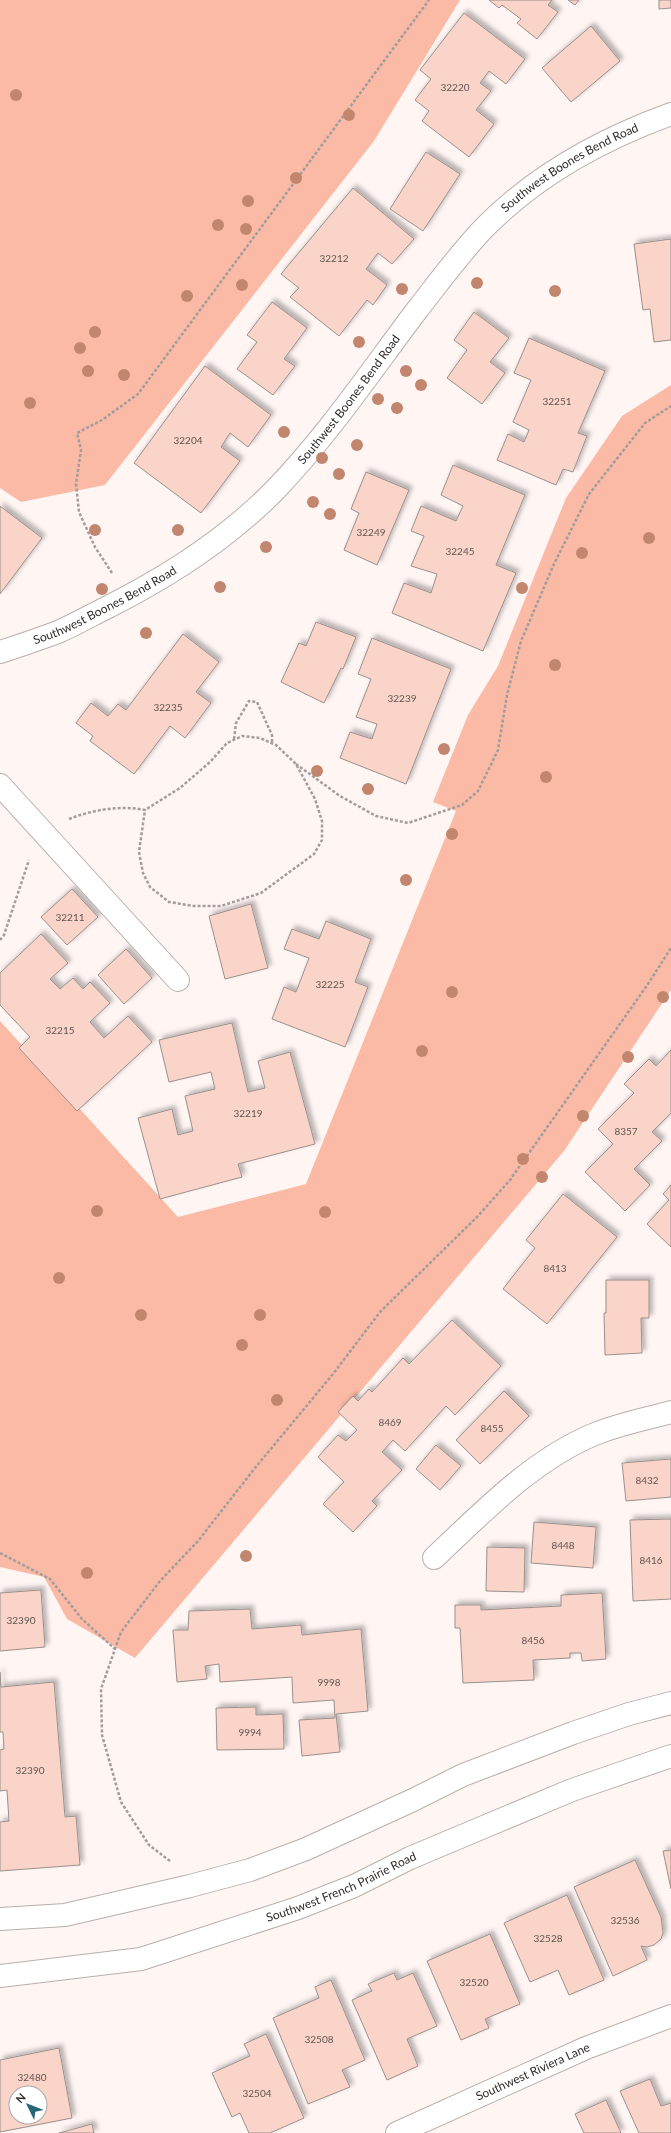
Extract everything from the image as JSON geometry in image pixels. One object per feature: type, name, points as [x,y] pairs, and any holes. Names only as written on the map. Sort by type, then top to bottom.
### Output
[{"type":"street","name":"Southwest Boones Bend Road","points":[[0,652],[60,631],[136,593],[186,564],[231,530],[273,492],[311,450],[448,270],[485,228],[528,190],[576,156],[630,129],[671,114]]},
{"type":"street","points":[[0,785],[178,980]]},
{"type":"street","points":[[434,1558],[501,1495],[545,1462],[568,1447],[594,1434],[622,1424],[671,1412]]},
{"type":"street","points":[[0,1919],[65,1915],[190,1886],[250,1870],[306,1848],[471,1772],[573,1733],[629,1714],[671,1703]]},
{"type":"street","name":"Southwest French Prairie Road","points":[[0,1976],[141,1959],[298,1908],[354,1886],[410,1858],[572,1790],[671,1756]]},
{"type":"street","name":"Southwest Riviera Lane","points":[[397,2133],[586,2048],[671,2016]]},
{"type":"path","points":[[114,576],[95,547],[79,512],[76,484],[80,450],[78,433],[102,420],[138,394],[429,0]]},
{"type":"path","points":[[64,822],[90,811],[134,808],[145,810],[180,788],[210,762],[227,743],[242,736],[260,738],[272,743],[296,764],[340,796],[376,816],[408,823],[462,805],[478,791],[498,750],[507,696],[521,640],[554,564],[586,501],[645,423],[671,406]]},
{"type":"path","points":[[234,740],[236,723],[249,701],[257,702],[272,736],[272,743]]},
{"type":"path","points":[[145,810],[139,852],[143,873],[150,887],[169,902],[181,904],[220,906],[241,900],[261,893],[300,866],[314,854],[322,840],[322,821],[315,799],[296,764]]},
{"type":"path","points":[[0,940],[4,935],[19,894],[31,854]]},
{"type":"path","points":[[174,1864],[149,1845],[120,1802],[102,1734],[101,1689],[121,1632],[160,1581],[198,1541],[255,1468],[333,1374],[380,1312],[478,1216],[510,1180],[648,984],[671,948]]},
{"type":"path","points":[[0,1553],[50,1579],[82,1619],[115,1649]]},
{"type":"shaded area","points":[[0,0],[460,0],[374,141],[105,485],[21,502],[0,488]]},
{"type":"shaded area","points":[[671,385],[671,990],[564,1151],[135,1658],[67,1619],[44,1577],[0,1567],[0,1021],[178,1217],[306,1184],[456,811],[433,802],[468,715],[498,666],[566,498],[622,416]]},
{"type":"building","points":[[489,0],[552,0],[548,5],[558,12],[537,39],[517,23],[521,19],[502,5],[499,8]]},
{"type":"building","points":[[568,0],[579,0],[575,5]]},
{"type":"building","points":[[659,0],[671,0],[671,8],[659,9]]},
{"type":"building","points":[[464,13],[525,59],[506,84],[489,71],[480,83],[491,91],[476,110],[494,124],[469,157],[422,121],[429,111],[415,100],[431,79],[420,70]]},
{"type":"building","points":[[591,26],[620,61],[571,102],[542,68]]},
{"type":"building","points":[[426,152],[460,174],[423,231],[390,209]]},
{"type":"building","points":[[353,188],[414,239],[392,264],[378,253],[366,269],[387,285],[373,305],[367,300],[339,336],[290,297],[299,288],[281,274]]},
{"type":"building","points":[[671,239],[671,340],[654,342],[650,309],[643,310],[634,244]]},
{"type":"building","points":[[272,302],[307,328],[284,359],[295,366],[273,395],[237,369],[257,342],[247,335]]},
{"type":"building","points":[[474,312],[509,338],[490,362],[505,373],[482,404],[447,378],[467,350],[454,340]]},
{"type":"building","points":[[529,338],[605,371],[578,433],[587,436],[573,472],[563,469],[556,485],[497,460],[508,434],[524,442],[529,430],[513,422],[531,380],[514,373]]},
{"type":"building","points":[[205,366],[271,415],[248,447],[230,433],[221,447],[240,461],[201,513],[134,463]]},
{"type":"building","points":[[453,465],[525,495],[496,565],[516,573],[483,651],[392,613],[404,583],[431,593],[437,574],[411,566],[424,536],[411,531],[421,506],[456,521],[463,506],[441,495]]},
{"type":"building","points":[[366,472],[409,490],[377,565],[344,550],[359,513],[351,509]]},
{"type":"building","points":[[0,506],[42,538],[0,594]]},
{"type":"building","points":[[316,622],[356,637],[343,669],[341,668],[324,703],[281,682],[299,643],[306,646]]},
{"type":"building","points":[[183,634],[219,662],[196,692],[211,703],[185,738],[170,726],[134,774],[90,741],[93,736],[76,723],[91,703],[108,716],[118,704],[126,710]]},
{"type":"building","points":[[372,638],[451,669],[406,784],[340,758],[350,732],[372,739],[377,724],[356,717],[371,679],[358,674]]},
{"type":"building","points":[[72,889],[98,917],[67,945],[41,917]]},
{"type":"building","points":[[251,904],[268,968],[225,979],[209,916]]},
{"type":"building","points":[[326,921],[371,939],[355,982],[368,987],[345,1047],[272,1019],[284,987],[296,992],[309,958],[284,949],[292,929],[319,939]]},
{"type":"building","points":[[41,934],[68,963],[50,979],[60,989],[73,978],[83,989],[90,982],[110,1003],[90,1022],[104,1038],[128,1016],[152,1042],[77,1111],[19,1048],[30,1037],[0,1005],[0,973]]},
{"type":"building","points":[[126,949],[152,978],[124,1004],[98,975]]},
{"type":"building","points":[[232,1023],[248,1092],[265,1088],[258,1061],[290,1052],[315,1144],[238,1164],[242,1177],[160,1199],[138,1118],[172,1109],[178,1135],[193,1131],[185,1096],[215,1089],[211,1072],[169,1082],[159,1040]]},
{"type":"building","points":[[671,1050],[671,1113],[652,1132],[662,1141],[634,1169],[650,1185],[625,1211],[585,1172],[613,1144],[598,1129],[634,1093],[624,1084],[649,1059],[656,1066]]},
{"type":"building","points":[[671,1185],[671,1247],[647,1224],[669,1200],[663,1194]]},
{"type":"building","points":[[563,1194],[617,1237],[547,1324],[503,1289],[535,1248],[526,1240]]},
{"type":"building","points":[[606,1280],[649,1280],[649,1318],[641,1318],[642,1353],[605,1355],[604,1313],[606,1313]]},
{"type":"building","points":[[452,1320],[501,1366],[455,1415],[446,1406],[405,1451],[393,1440],[382,1452],[402,1470],[372,1501],[377,1506],[353,1532],[323,1504],[344,1482],[318,1457],[338,1435],[346,1441],[357,1430],[338,1412],[353,1396],[358,1401],[369,1389],[372,1392],[403,1358],[409,1364]]},
{"type":"building","points":[[504,1391],[529,1416],[480,1464],[456,1440]]},
{"type":"building","points":[[436,1445],[461,1466],[440,1490],[416,1469]]},
{"type":"building","points":[[671,1459],[671,1497],[626,1501],[622,1463]]},
{"type":"building","points":[[671,1519],[671,1599],[633,1601],[630,1520]]},
{"type":"building","points":[[534,1522],[596,1527],[593,1568],[531,1563]]},
{"type":"building","points":[[487,1547],[525,1548],[524,1592],[486,1591]]},
{"type":"building","points":[[41,1590],[45,1647],[0,1651],[0,1593]]},
{"type":"building","points":[[602,1593],[606,1659],[582,1661],[581,1653],[570,1653],[570,1658],[533,1660],[534,1680],[463,1683],[460,1628],[455,1628],[455,1605],[481,1605],[481,1610],[561,1606],[561,1595]]},
{"type":"building","points":[[250,1609],[252,1629],[301,1625],[302,1635],[361,1629],[368,1711],[336,1714],[340,1752],[302,1756],[299,1720],[335,1718],[334,1700],[293,1703],[292,1677],[220,1682],[219,1664],[205,1666],[207,1679],[177,1682],[173,1630],[188,1630],[189,1611]]},
{"type":"building","points":[[0,1672],[1,1687],[54,1682],[65,1817],[76,1816],[80,1865],[0,1871],[0,1822],[9,1821],[7,1790],[0,1791],[0,1750],[4,1749],[3,1732],[0,1732]]},
{"type":"building","points":[[256,1707],[256,1715],[283,1714],[284,1749],[217,1750],[216,1708]]},
{"type":"building","points":[[671,1850],[671,1889],[663,1851]]},
{"type":"building","points":[[635,1860],[661,1917],[663,1933],[661,1939],[654,1945],[647,1947],[641,1946],[647,1960],[613,1976],[574,1887]]},
{"type":"building","points":[[567,1895],[604,1980],[569,1995],[558,1970],[530,1982],[504,1923]]},
{"type":"building","points":[[490,1934],[520,2004],[485,2019],[489,2028],[461,2040],[427,1961]]},
{"type":"building","points":[[394,1973],[397,1980],[413,1973],[437,2026],[407,2039],[418,2066],[387,2080],[352,2000],[372,1991],[368,1984]]},
{"type":"building","points":[[331,1980],[365,2060],[342,2070],[350,2087],[308,2104],[273,2018],[319,1998],[315,1987]]},
{"type":"building","points":[[266,2034],[304,2118],[270,2133],[249,2133],[240,2113],[232,2117],[212,2073],[250,2056],[244,2044]]},
{"type":"building","points":[[59,2048],[72,2118],[48,2123],[48,2085],[8,2085],[8,2125],[36,2125],[0,2132],[0,2060]]},
{"type":"building","points":[[650,2079],[661,2106],[671,2103],[671,2133],[639,2133],[620,2091]]},
{"type":"building","points":[[606,2100],[621,2133],[584,2133],[575,2114]]},
{"type":"building","points":[[92,2124],[94,2133],[59,2133]]}]
